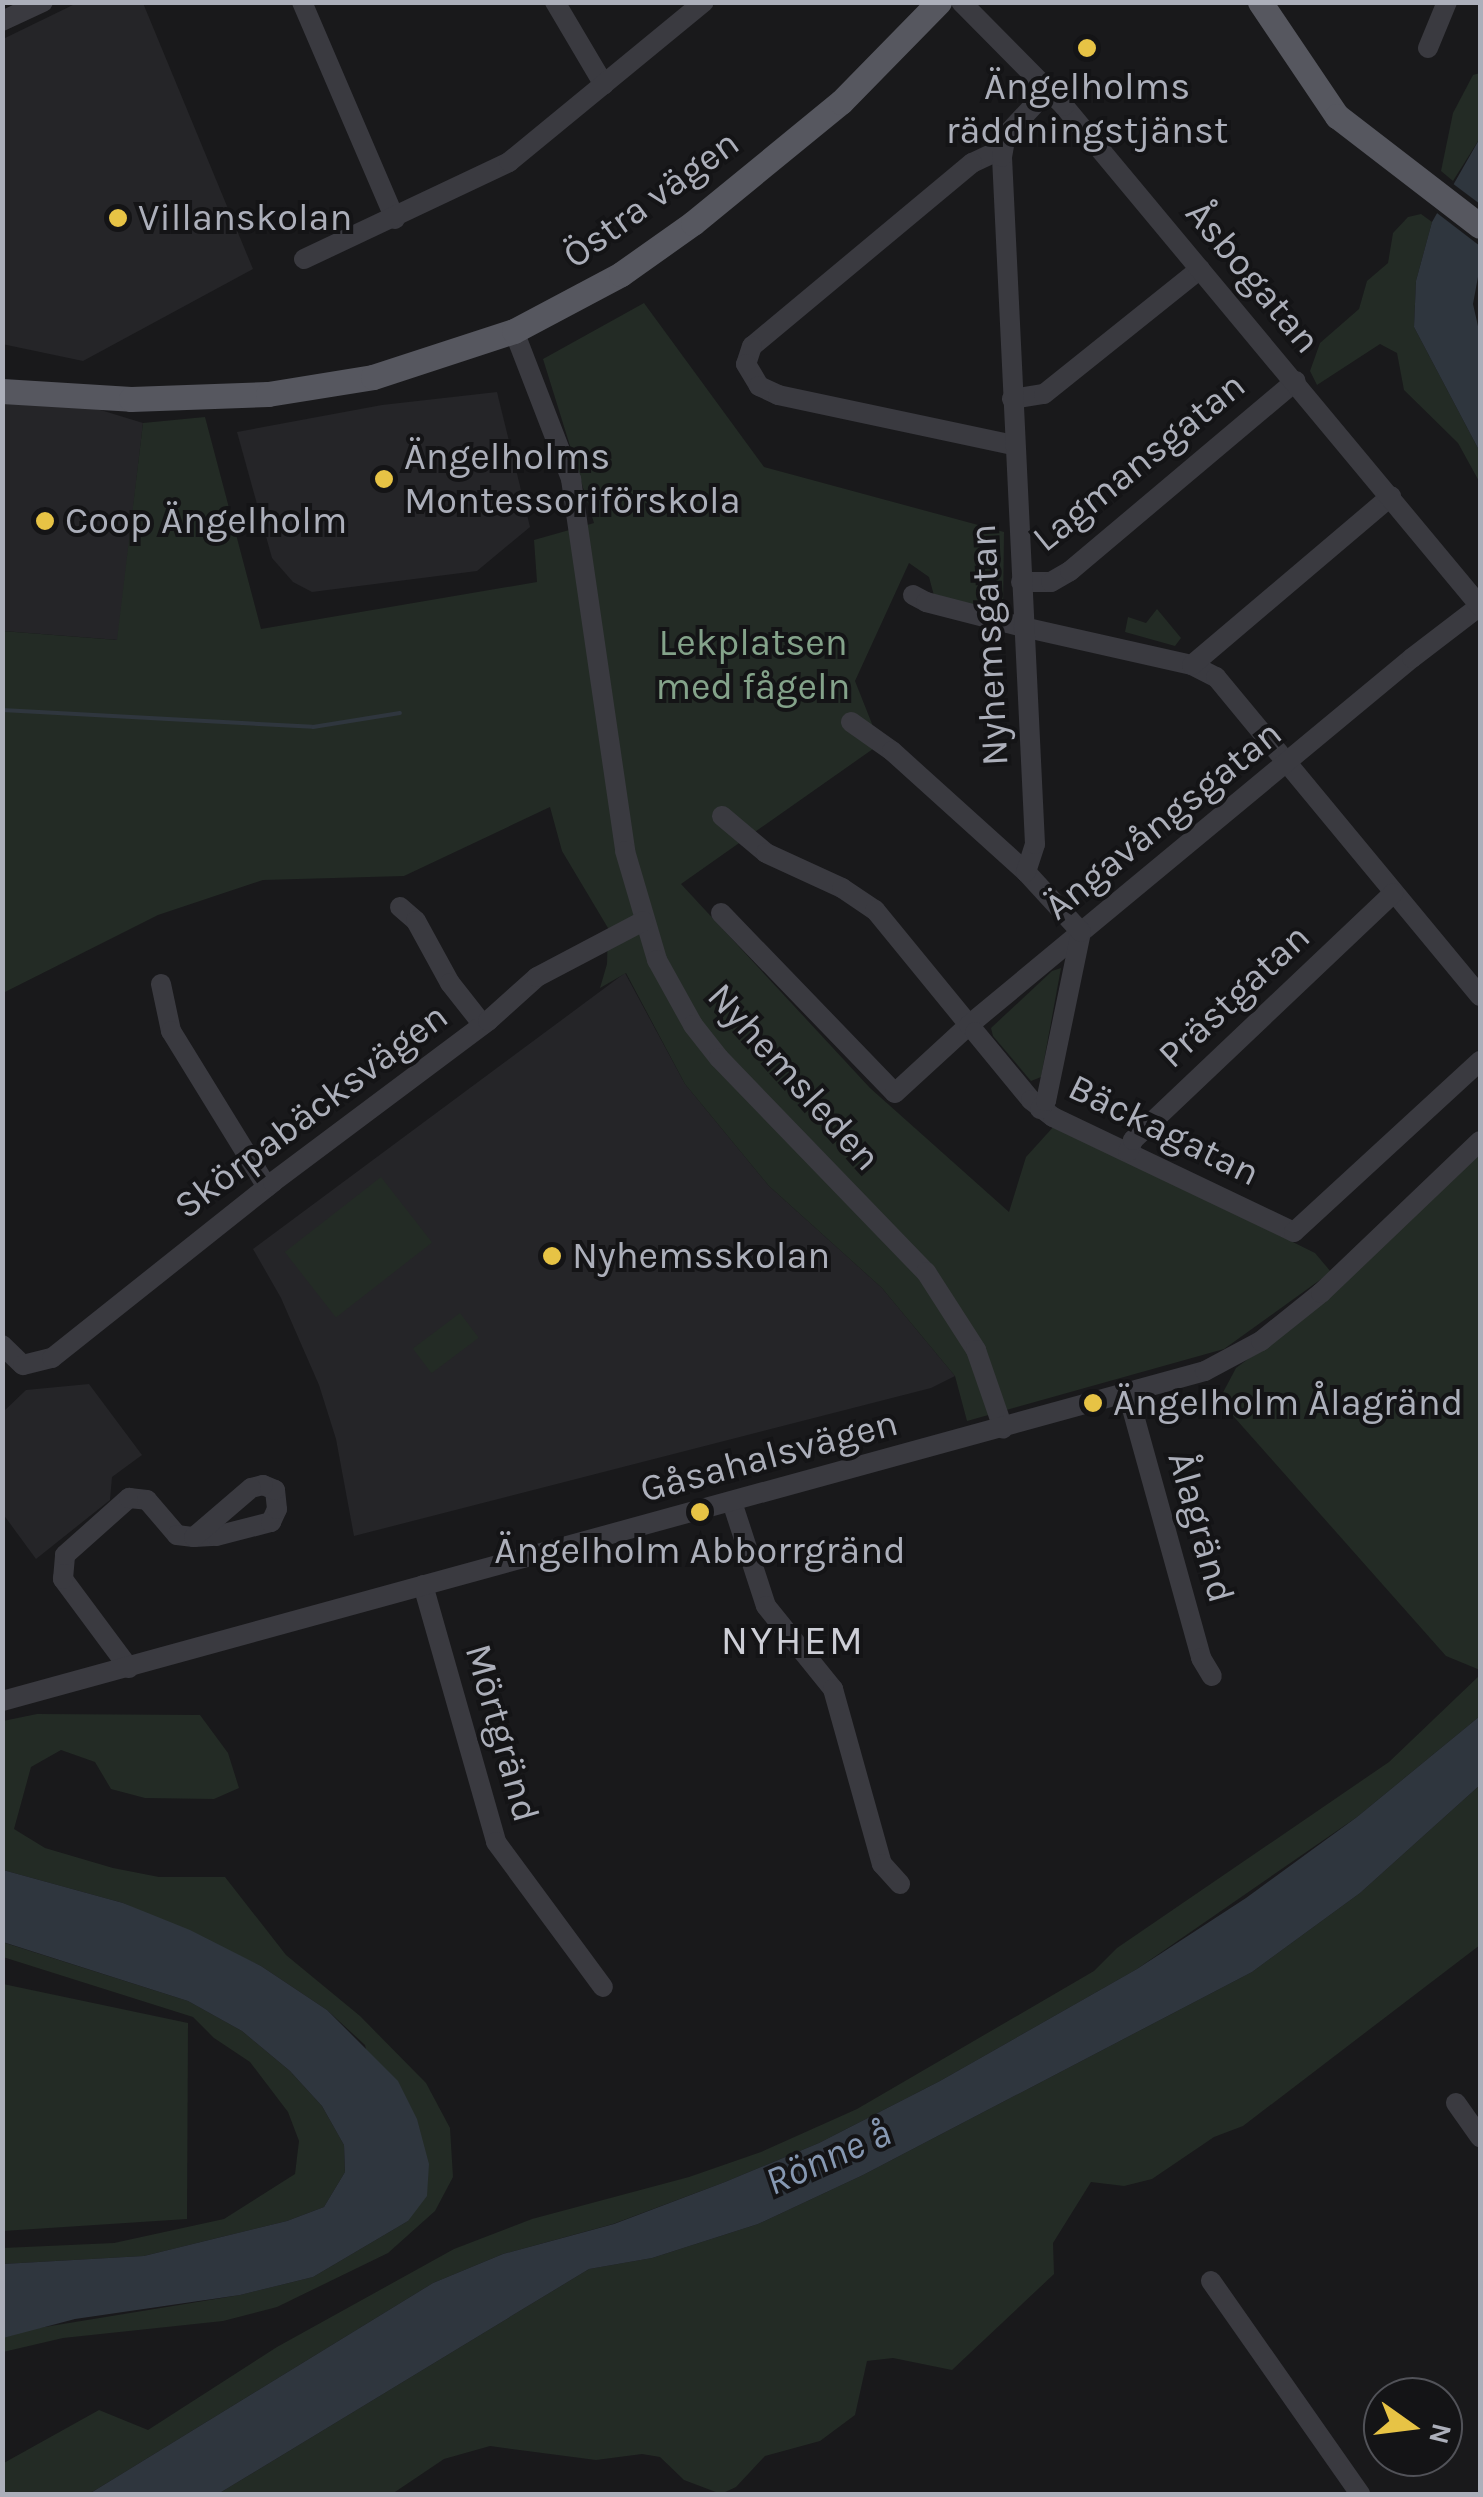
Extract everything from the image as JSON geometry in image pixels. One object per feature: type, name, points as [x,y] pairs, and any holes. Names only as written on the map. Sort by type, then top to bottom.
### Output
[{"type":"main road","name":"Östra vägen","points":[[2,390],[178,400],[268,394],[374,377],[514,331],[622,274],[693,223],[842,102],[939,2]]},
{"type":"main road","points":[[1260,2],[1337,116],[1480,226]]},
{"type":"street","points":[[2,21],[44,2]]},
{"type":"street","points":[[302,2],[394,220]]},
{"type":"street","points":[[554,2],[604,86]]},
{"type":"street","points":[[304,259],[394,220],[509,162],[704,2]]},
{"type":"street","name":"Åsbogatan","points":[[961,2],[1048,89],[1480,606]]},
{"type":"street","points":[[1428,48],[1447,2]]},
{"type":"street","points":[[1014,445],[778,396],[763,389],[748,370],[746,359],[752,346],[972,162],[1002,148],[1010,128],[1048,89]]},
{"type":"street","name":"Nyhemsgatan","points":[[1002,148],[1022,627],[1036,844],[1026,872]]},
{"type":"street","points":[[1012,398],[1044,394],[1200,268]]},
{"type":"street","name":"Nyhemsleden","points":[[514,331],[571,479],[625,851],[642,921],[668,984],[718,1058],[926,1272],[976,1350],[1003,1428]]},
{"type":"street","name":"Lagmansgatan","points":[[1020,582],[1051,582],[1070,572],[1296,382]]},
{"type":"street","points":[[1192,664],[1390,496]]},
{"type":"street","points":[[912,594],[926,602],[1022,627],[1192,664],[1216,677],[1480,996]]},
{"type":"street","name":"Ängavångsgatan","points":[[721,913],[895,1093],[1080,932],[1480,606]]},
{"type":"street","points":[[852,722],[892,751],[1026,872],[1080,932],[1050,1084],[1040,1109]]},
{"type":"street","name":"Bäckagatan","points":[[722,816],[755,846],[842,888],[875,910],[1040,1109],[1294,1232],[1480,1061]]},
{"type":"street","name":"Prästgatan","points":[[1128,1152],[1133,1140],[1393,894]]},
{"type":"street","points":[[400,907],[416,921],[450,983],[482,1025]]},
{"type":"street","name":"Skörpabäcksvägen","points":[[2,1345],[14,1360],[28,1366],[52,1358],[267,1187],[482,1025],[548,969],[642,921]]},
{"type":"street","points":[[161,984],[171,1032],[267,1187]]},
{"type":"street","name":"Gåsahalsvägen","points":[[2,1701],[1128,1394],[1223,1364],[1260,1341],[1321,1293],[1480,1142]]},
{"type":"street","name":"Ålagränd","points":[[1128,1394],[1201,1658],[1212,1676]]},
{"type":"street","points":[[118,1505],[128,1482]]},
{"type":"street","points":[[129,1668],[61,1570],[69,1548],[118,1505],[141,1496],[174,1534],[194,1537]]},
{"type":"street","points":[[732,1502],[766,1606],[833,1688],[882,1864],[900,1884]]},
{"type":"street","name":"Mörtgränd","points":[[423,1585],[496,1842],[603,1987]]},
{"type":"street","points":[[1456,2103],[1480,2137]]},
{"type":"street","points":[[1211,2281],[1360,2494]]},
{"type":"shaded area","name":"Villanskolan","points":[[77,3],[143,3],[253,269],[83,361],[2,344],[3,39]]},
{"type":"shaded area","name":"Ängelholms Montessoriförskola","points":[[497,392],[530,527],[477,571],[312,592],[293,582],[272,558],[237,432],[382,405]]},
{"type":"shaded area","points":[[2,401],[94,408],[143,423],[118,640],[3,631]]},
{"type":"shaded area","name":"Nyhemsskolan","points":[[625,973],[685,1084],[769,1186],[882,1288],[955,1376],[931,1388],[354,1536],[336,1439],[319,1385],[281,1298],[253,1249]]},
{"type":"shaded area","points":[[89,1384],[142,1455],[112,1477],[110,1500],[36,1559],[3,1514],[3,1412],[26,1390]]},
{"type":"green space","points":[[1480,73],[1480,138],[1453,181],[1441,171],[1453,113],[1473,75]]},
{"type":"green space","points":[[1421,214],[1432,222],[1416,281],[1414,327],[1480,452],[1480,483],[1458,443],[1404,390],[1397,353],[1380,344],[1317,385],[1310,371],[1320,343],[1359,309],[1367,281],[1388,263],[1393,233],[1408,217]]},
{"type":"green space","name":"Lekplatsen med fågeln","points":[[644,303],[764,467],[1004,532],[1003,613],[936,603],[929,577],[909,563],[855,681],[880,744],[681,884],[870,1088],[1009,1212],[1026,1157],[1055,1125],[1315,1253],[1331,1272],[1224,1349],[967,1421],[955,1376],[882,1288],[769,1186],[685,1084],[626,973],[600,988],[607,964],[608,928],[562,851],[550,807],[404,876],[263,880],[158,915],[3,993],[2,631],[117,640],[143,423],[205,417],[261,629],[537,582],[534,540],[594,523],[543,359]]},
{"type":"green space","points":[[1157,609],[1181,638],[1175,646],[1125,632],[1128,617],[1146,623]]},
{"type":"green space","points":[[1061,968],[1041,1077],[1031,1081],[993,1036],[991,1028],[1052,971]]},
{"type":"green space","points":[[1480,1154],[1480,1670],[1446,1656],[1219,1400],[1236,1368],[1311,1312]]},
{"type":"green space","points":[[381,1177],[432,1242],[336,1318],[285,1252]]},
{"type":"green space","points":[[460,1313],[479,1338],[432,1373],[413,1349]]},
{"type":"green space","points":[[1480,1675],[1480,1716],[1357,1817],[1137,1969],[940,2081],[819,2143],[725,2182],[613,2224],[503,2254],[433,2283],[89,2494],[3,2494],[2,2464],[99,2410],[148,2430],[277,2347],[454,2249],[532,2219],[689,2177],[761,2152],[857,2109],[1094,1971],[1117,1948],[1389,1762]]},
{"type":"green space","points":[[37,1714],[200,1715],[228,1753],[239,1788],[214,1799],[145,1798],[111,1789],[95,1762],[61,1750],[31,1767],[14,1829],[45,1848],[113,1868],[159,1877],[225,1877],[286,1955],[360,2016],[426,2083],[450,2128],[453,2177],[435,2211],[388,2253],[277,2307],[223,2321],[63,2338],[3,2352],[3,2338],[14,2332],[240,2295],[313,2277],[408,2221],[365,2045],[327,2010],[261,1966],[123,1903],[3,1870],[3,1721]]},
{"type":"green space","points":[[1480,1785],[1480,1945],[1243,2126],[1214,2137],[1152,2179],[1124,2186],[1091,2182],[1053,2243],[1054,2274],[952,2370],[893,2358],[867,2361],[855,2415],[820,2441],[765,2456],[736,2487],[721,2494],[684,2480],[660,2457],[642,2454],[596,2460],[490,2446],[444,2459],[392,2494],[218,2494],[589,2269],[652,2258],[758,2224],[863,2175],[1252,1972],[1360,1893]]},
{"type":"green space","points":[[2,1942],[188,2001],[242,2031],[290,2071],[322,2106],[344,2145],[345,2172],[324,2207],[287,2221],[144,2256],[3,2264],[3,2248],[114,2243],[224,2219],[295,2174],[299,2141],[288,2112],[250,2062],[214,2038],[193,2017],[3,1957]]},
{"type":"green space","points":[[3,1984],[188,2023],[187,2219],[3,2231]]},
{"type":"water","points":[[1480,138],[1480,266],[1473,304],[1480,335],[1480,452],[1414,327],[1416,281],[1432,222]]},
{"type":"water","name":"Rönne å","points":[[1480,1716],[1480,1785],[1360,1893],[1252,1972],[863,2175],[758,2224],[652,2258],[589,2269],[218,2494],[89,2494],[433,2283],[503,2254],[614,2224],[725,2182],[819,2143],[940,2081],[1137,1969],[1246,1898],[1357,1817]]},
{"type":"water","points":[[3,1870],[123,1903],[190,1930],[261,1966],[327,2010],[398,2081],[417,2119],[429,2164],[427,2196],[408,2221],[313,2277],[240,2295],[75,2319],[3,2338],[3,2264],[144,2256],[287,2221],[324,2207],[345,2172],[344,2145],[322,2106],[290,2071],[242,2031],[188,2001],[3,1942]]},
{"type":"pier","points":[[1448,180],[1480,204],[1480,246],[1433,210]]},
{"type":"waterway","points":[[2,710],[313,727],[400,713]]},
{"type":"place","name":"Ängelholms räddningstjänst","points":[[1087,48]]},
{"type":"place","name":"Villanskolan","points":[[118,218]]},
{"type":"place","name":"Ängelholms Montessoriförskola","points":[[384,479]]},
{"type":"place","name":"Coop Ängelholm","points":[[45,521]]},
{"type":"place","name":"Nyhemsskolan","points":[[552,1256]]},
{"type":"place","name":"Ängelholm Ålagränd","points":[[1093,1403]]},
{"type":"place","name":"Ängelholm Abborrgränd","points":[[700,1512]]},
{"type":"district","name":"NYHEM","points":[[793,1641]]}]
